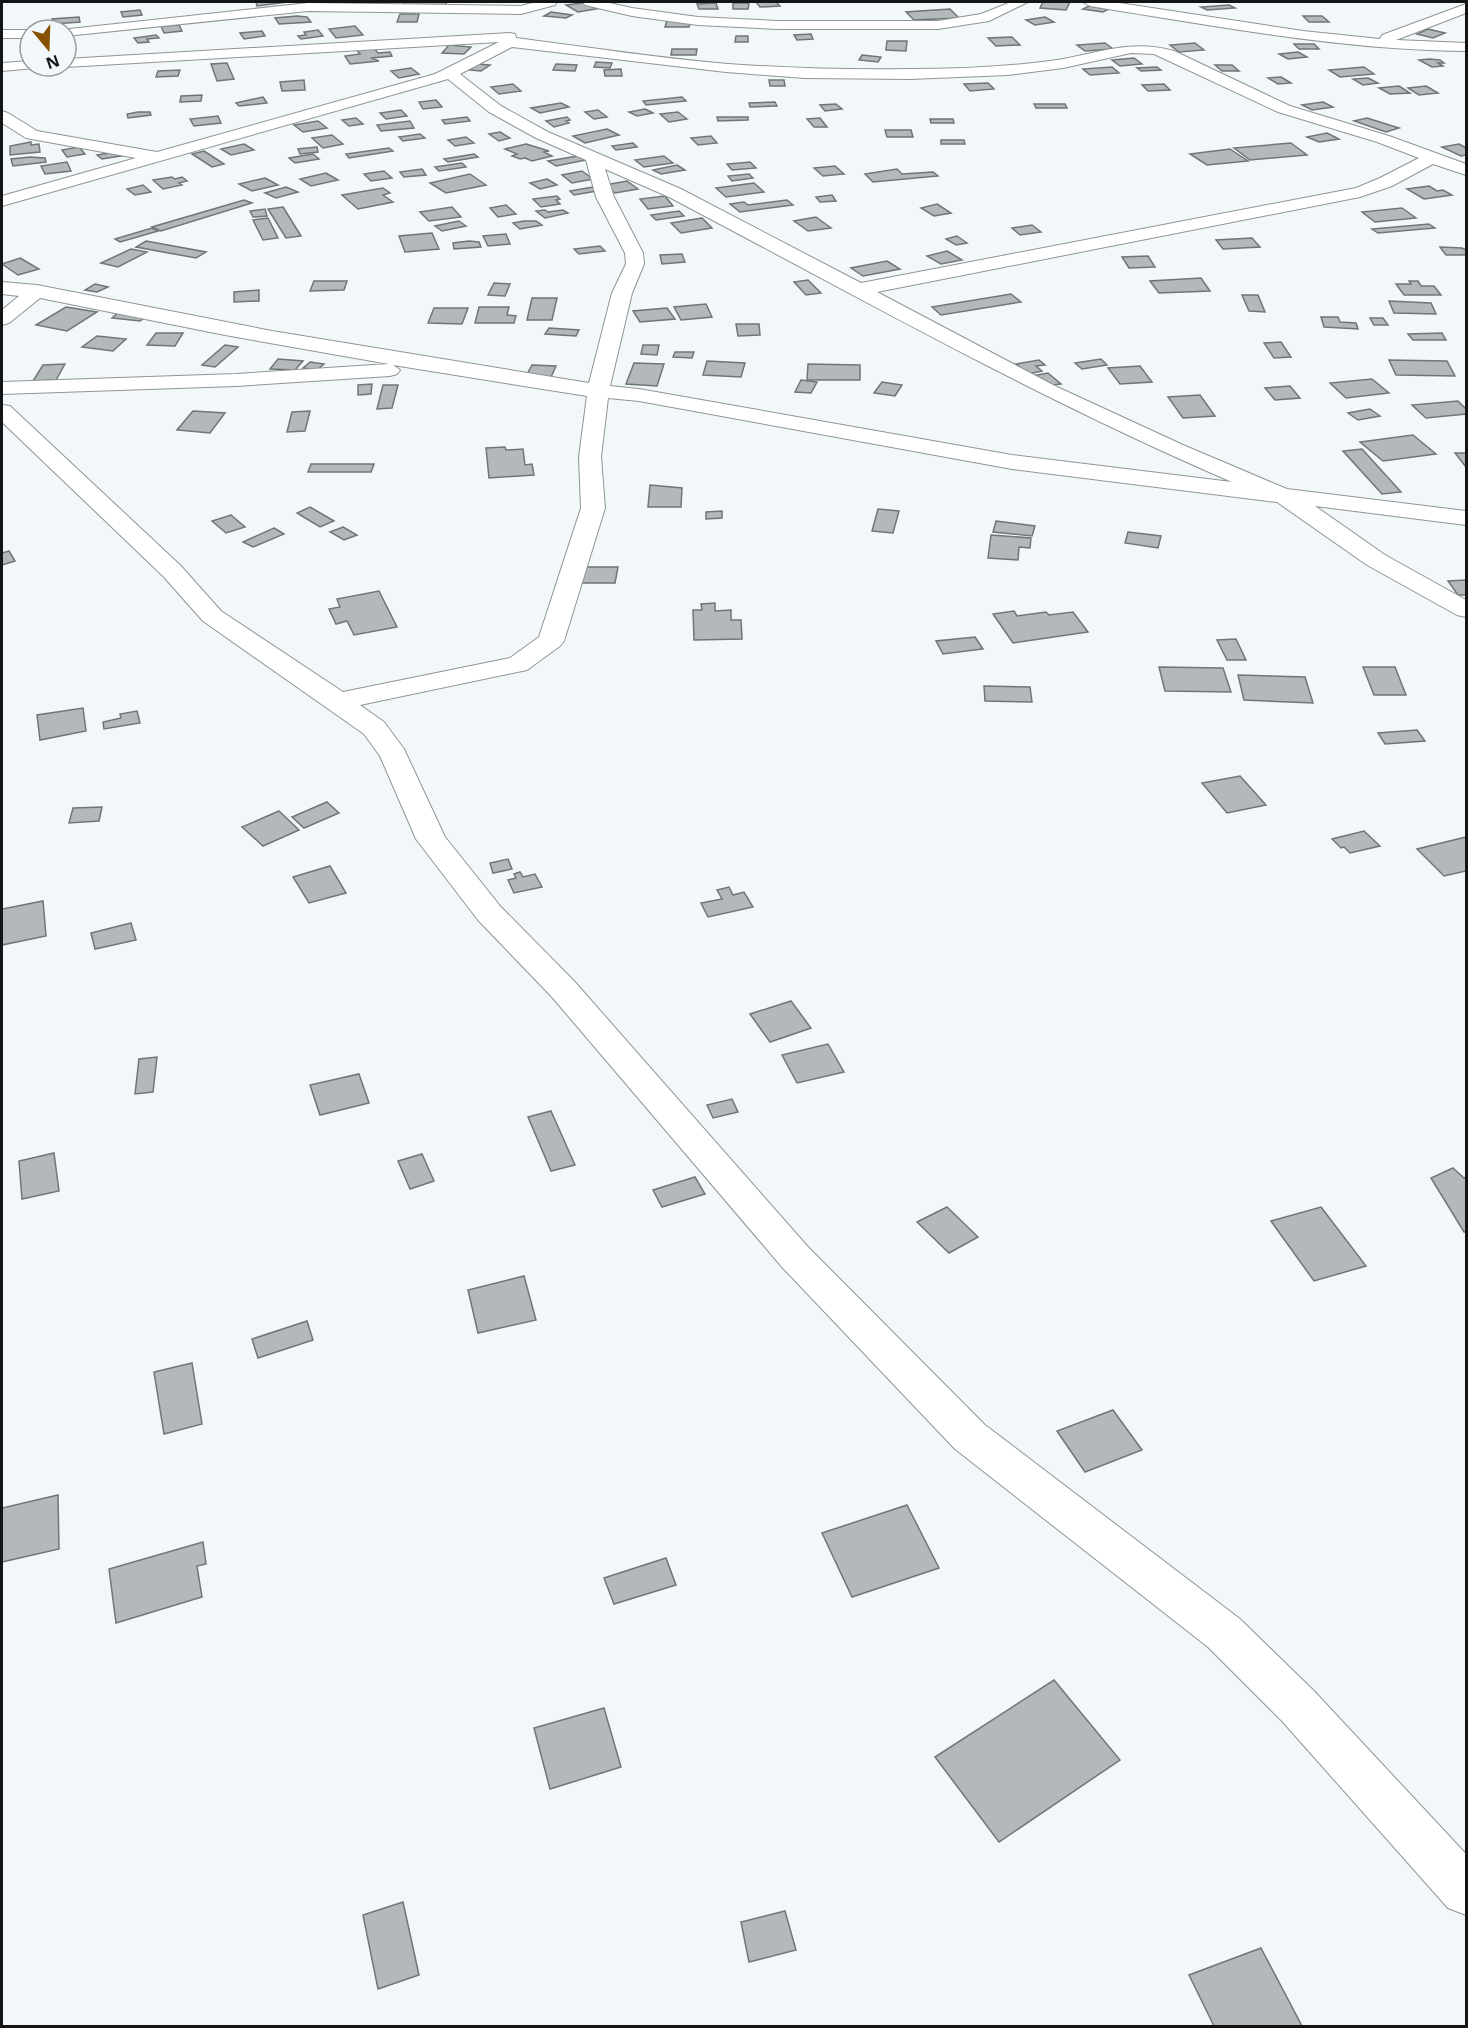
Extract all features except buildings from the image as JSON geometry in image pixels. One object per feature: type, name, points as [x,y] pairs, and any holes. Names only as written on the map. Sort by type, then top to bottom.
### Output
[{"type":"street","points":[[78,31],[299,7],[515,10],[550,2]]},
{"type":"street","points":[[590,2],[632,12],[698,21],[778,26],[938,25],[984,18],[1021,2]]},
{"type":"street","points":[[989,2],[1003,8]]},
{"type":"street","points":[[1090,2],[1303,35],[1373,43],[1467,47]]},
{"type":"street","points":[[1373,43],[1467,8]]},
{"type":"street","points":[[2,34],[18,34]]},
{"type":"street","points":[[78,62],[505,37],[538,38]]},
{"type":"street","points":[[2,201],[448,74],[510,42],[726,68],[805,73],[910,74],[1008,71],[1063,64],[1143,49],[1169,54],[1284,109],[1383,139],[1467,170]]},
{"type":"street","points":[[2,67],[18,66]]},
{"type":"street","points":[[448,74],[466,84],[495,109],[542,135],[675,193],[1048,390],[1175,450],[1286,497],[1376,560],[1467,610]]},
{"type":"street","points":[[2,116],[32,135],[161,157]]},
{"type":"street","points":[[338,701],[518,664],[551,642],[593,508],[590,457],[598,391],[622,293],[634,264],[634,254],[605,197],[594,158]]},
{"type":"street","points":[[856,290],[1360,192],[1397,177],[1431,158]]},
{"type":"street","points":[[2,288],[85,299],[223,329],[434,366],[639,395],[1012,462],[1467,518]]},
{"type":"street","points":[[2,319],[37,291]]},
{"type":"street","points":[[2,388],[224,380],[359,373],[434,366]]},
{"type":"street","points":[[2,411],[172,571],[212,616],[374,728],[394,755],[431,839],[489,913],[627,1061],[803,1266],[970,1437],[1224,1633],[1298,1706],[1467,1890]]}]
